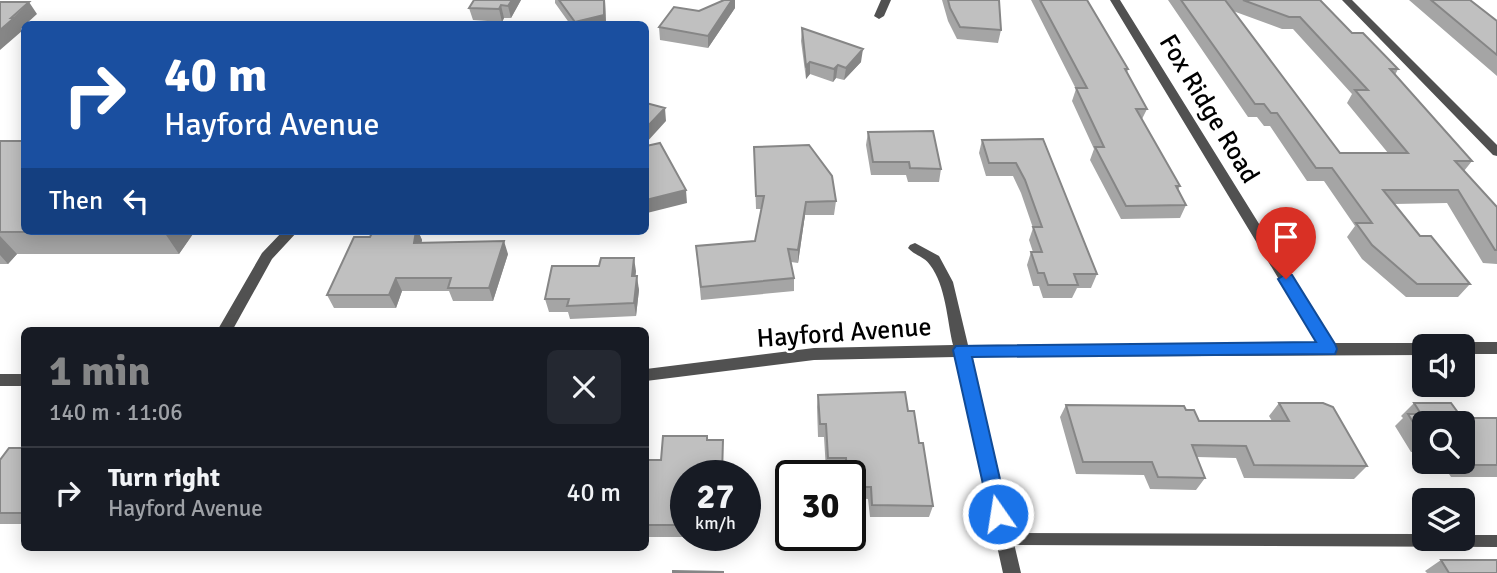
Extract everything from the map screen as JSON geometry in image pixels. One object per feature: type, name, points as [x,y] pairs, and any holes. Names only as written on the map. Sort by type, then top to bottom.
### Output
[{"type":"street","points":[[879,16],[886,0]]},
{"type":"street","name":"Fox Ridge Road","points":[[1115,0],[1329,349]]},
{"type":"street","points":[[1347,0],[1497,152]]},
{"type":"street","points":[[225,327],[267,256],[287,235]]},
{"type":"street","points":[[915,248],[934,259],[946,282],[1012,573]]},
{"type":"street","points":[[1475,348],[1497,348]]},
{"type":"street","name":"Hayford Avenue","points":[[649,375],[814,354],[962,350],[1412,349]]},
{"type":"street","points":[[0,380],[21,380]]},
{"type":"lane","points":[[1004,539],[1497,541]]},
{"type":"building","points":[[474,0],[512,0],[508,6],[501,5],[499,9],[469,8]]},
{"type":"building","points":[[559,0],[604,0],[604,15],[574,21]]},
{"type":"building","points":[[724,0],[732,0],[708,36],[659,27],[674,7],[699,11]]},
{"type":"building","points":[[948,0],[999,0],[1001,30],[960,27]]},
{"type":"building","points":[[1040,0],[1087,0],[1128,69],[1125,69],[1147,109],[1136,109],[1180,186],[1176,186],[1186,205],[1126,206],[1095,147],[1104,147],[1076,88],[1087,88]]},
{"type":"building","points":[[1181,0],[1225,0],[1340,153],[1408,153],[1355,90],[1368,90],[1300,17],[1289,17],[1243,0],[1320,0],[1352,33],[1363,33],[1398,69],[1390,69],[1472,161],[1455,161],[1497,207],[1495,250],[1458,190],[1383,190],[1420,236],[1431,236],[1470,284],[1417,284],[1372,245],[1356,223],[1372,223],[1332,168],[1316,168],[1277,113],[1271,113],[1264,104],[1255,104]]},
{"type":"building","points":[[1431,0],[1470,0],[1497,21],[1497,55]]},
{"type":"building","points":[[0,2],[29,2],[0,30]]},
{"type":"building","points":[[802,28],[863,49],[846,68],[838,65],[834,69],[810,62],[806,66]]},
{"type":"building","points":[[649,104],[665,108],[649,125]]},
{"type":"building","points":[[933,131],[941,169],[910,168],[909,162],[873,162],[868,132]]},
{"type":"building","points":[[1043,139],[1097,274],[1074,274],[1078,285],[1048,285],[1044,273],[1038,273],[1031,252],[1042,252],[1033,227],[1042,227],[1025,180],[1016,163],[989,163],[982,140]]},
{"type":"building","points":[[0,141],[21,141],[21,232],[0,232]]},
{"type":"building","points":[[660,143],[686,190],[649,199],[649,145]]},
{"type":"building","points":[[809,145],[832,176],[836,201],[806,202],[798,250],[788,249],[794,278],[701,287],[696,246],[755,241],[764,196],[756,196],[754,147]]},
{"type":"building","points":[[415,235],[414,243],[504,241],[489,288],[448,288],[451,278],[396,278],[389,295],[327,295],[354,237]]},
{"type":"building","points":[[601,258],[634,258],[632,276],[637,276],[634,303],[567,306],[569,299],[545,299],[552,266],[599,266]]},
{"type":"building","points":[[905,392],[908,411],[914,411],[919,443],[923,443],[933,506],[872,505],[871,487],[866,487],[866,460],[828,458],[826,424],[820,424],[818,395]]},
{"type":"building","points":[[1279,403],[1323,403],[1333,407],[1367,466],[1254,465],[1246,446],[1192,445],[1205,478],[1158,477],[1152,462],[1083,462],[1066,405],[1184,406],[1186,410],[1194,410],[1199,421],[1289,421]]},
{"type":"building","points":[[1414,403],[1451,403],[1457,411],[1419,411]]},
{"type":"building","points":[[1475,418],[1497,418],[1497,465],[1475,465]]},
{"type":"building","points":[[663,436],[707,436],[707,440],[723,440],[722,460],[670,460],[670,525],[649,525],[649,460],[661,460]]},
{"type":"building","points":[[9,448],[21,448],[21,513],[0,513],[0,460]]},
{"type":"building","points":[[1441,560],[1497,560],[1497,573],[1449,573]]},
{"type":"building","points":[[723,572],[723,573],[673,573]]},
{"type":"route","points":[[998,514],[962,350],[1329,349],[1286,279]]}]
